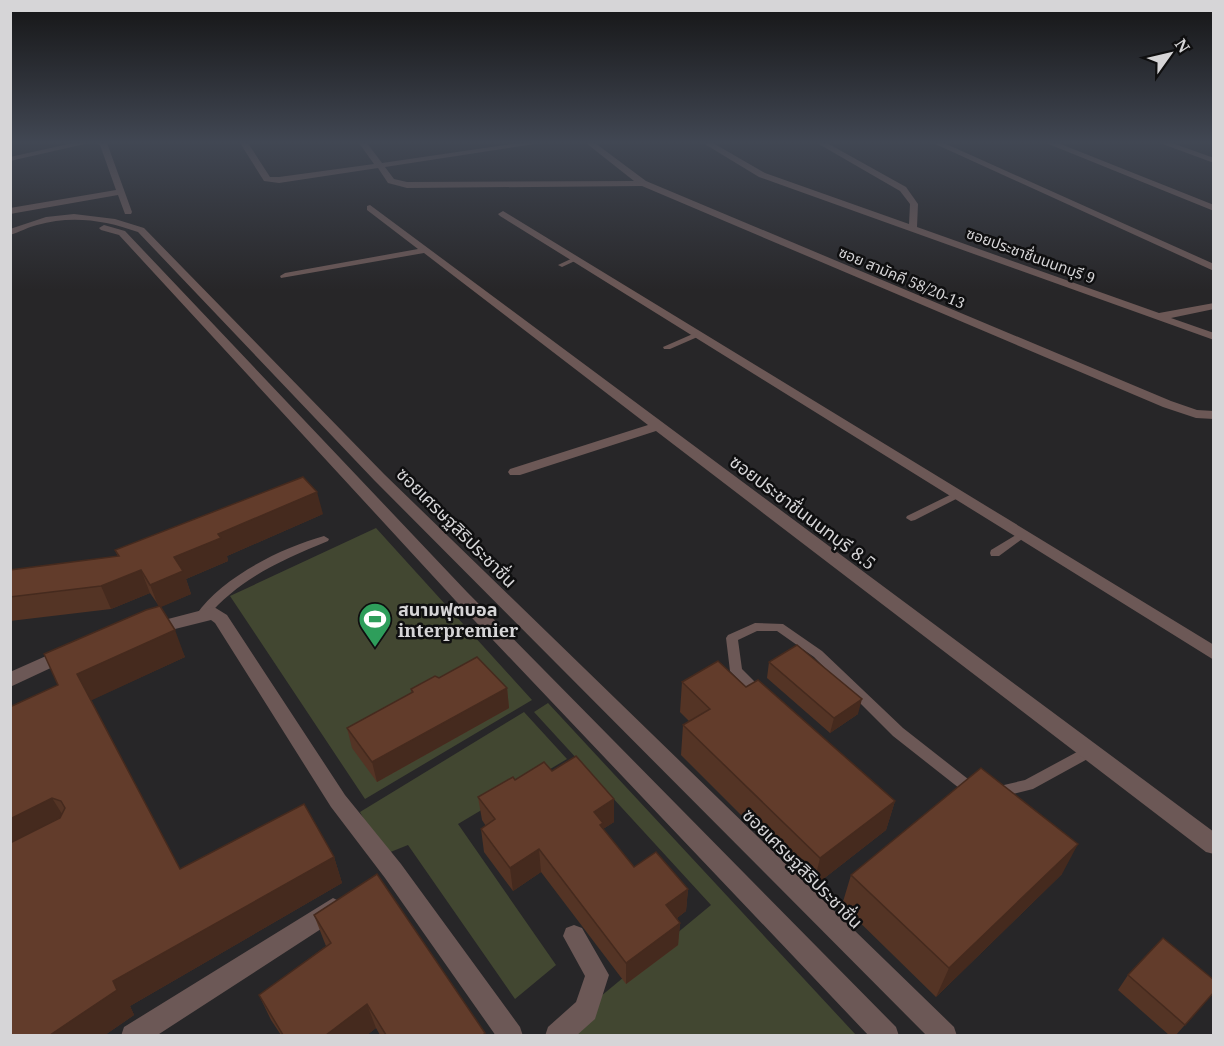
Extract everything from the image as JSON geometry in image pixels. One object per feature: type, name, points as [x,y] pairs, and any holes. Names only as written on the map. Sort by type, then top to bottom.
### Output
[{"type":"street","points":[[10,211],[70,209],[121,192],[128,212]]},
{"type":"street","name":"ซอย สามัคคี 58/20-13","points":[[664,192],[1167,404],[1196,414],[1214,415]]},
{"type":"street","name":"ซอยประชาชื่นนนทบุรี 9","points":[[811,192],[1214,337]]},
{"type":"street","points":[[905,192],[914,204],[913,227]]},
{"type":"street","points":[[1045,192],[1214,268]]},
{"type":"street","points":[[1173,192],[1214,208]]},
{"type":"street","name":"ซอยประชาชื่นนนทบุรี 8.5","points":[[370,208],[1214,845]]},
{"type":"street","name":"ซอยเศรษฐสิริประชาชื่น","points":[[14,231],[70,209],[141,230],[379,477],[945,1035]]},
{"type":"street","points":[[503,214],[1214,654]]},
{"type":"street","name":"ซอยเศรษฐสิริประชาชื่น","points":[[14,231],[66,225],[95,226],[122,233],[461,596],[887,1035]]},
{"type":"street","points":[[285,276],[426,250]]},
{"type":"street","points":[[1157,317],[1214,306]]},
{"type":"street","points":[[515,472],[658,426]]},
{"type":"street","points":[[138,632],[214,613],[221,619],[339,801],[393,871],[512,1035]]},
{"type":"street","points":[[10,680],[73,649],[84,646]]},
{"type":"street","points":[[374,883],[393,871]]},
{"type":"street","points":[[133,1035],[354,896]]},
{"type":"street","points":[[557,1035],[586,1010],[597,975],[574,936]]},
{"type":"lane","points":[[562,265],[575,259]]},
{"type":"lane","points":[[667,347],[698,335]]},
{"type":"lane","points":[[911,518],[956,495]]},
{"type":"lane","points":[[995,553],[1021,535]]},
{"type":"lane","points":[[202,615],[219,594],[252,571],[324,539]]},
{"type":"lane","points":[[768,700],[736,670],[732,638],[755,627],[779,627],[818,654],[897,732],[964,784],[996,792],[1028,785],[1088,752]]},
{"type":"green space","name":"สนามฟุตบอล interpremier","points":[[376,528],[532,700],[365,799],[230,596]]},
{"type":"green space","points":[[548,703],[856,1035],[554,1035],[711,905],[534,712]]},
{"type":"green space","points":[[524,712],[567,759],[458,824],[556,965],[515,999],[408,845],[383,855],[360,812]]},
{"type":"building","points":[[303,477],[317,492],[218,534],[221,538],[174,557],[183,571],[150,585],[141,570],[101,586],[10,597],[10,570],[119,556],[115,550]]},
{"type":"building","points":[[160,606],[175,630],[77,674],[180,869],[304,804],[334,857],[113,981],[117,990],[50,1035],[10,1035],[10,843],[60,818],[65,808],[61,801],[52,798],[10,819],[10,703],[12,706],[58,685],[44,654]]},
{"type":"building","points":[[797,645],[862,699],[834,718],[769,662]]},
{"type":"building","points":[[477,657],[507,688],[372,762],[347,728],[413,692],[411,689],[435,676],[439,678]]},
{"type":"building","points":[[718,661],[746,687],[758,680],[895,801],[820,858],[683,725],[710,709],[682,682]]},
{"type":"building","points":[[576,756],[614,799],[594,812],[603,823],[600,825],[634,867],[656,852],[688,889],[666,905],[680,923],[626,963],[539,849],[510,868],[481,829],[495,819],[478,797],[513,777],[515,780],[544,762],[552,771]]},
{"type":"building","points":[[981,768],[1078,844],[949,968],[851,875]]},
{"type":"building","points":[[377,874],[485,1033],[483,1035],[386,1035],[367,1004],[326,1035],[283,1035],[259,995],[331,943],[314,915]]},
{"type":"building","points":[[1163,938],[1214,980],[1214,992],[1185,1025],[1128,975]]},
{"type":"place","name":"สนามฟุตบอล interpremier","points":[[375,648]]}]
